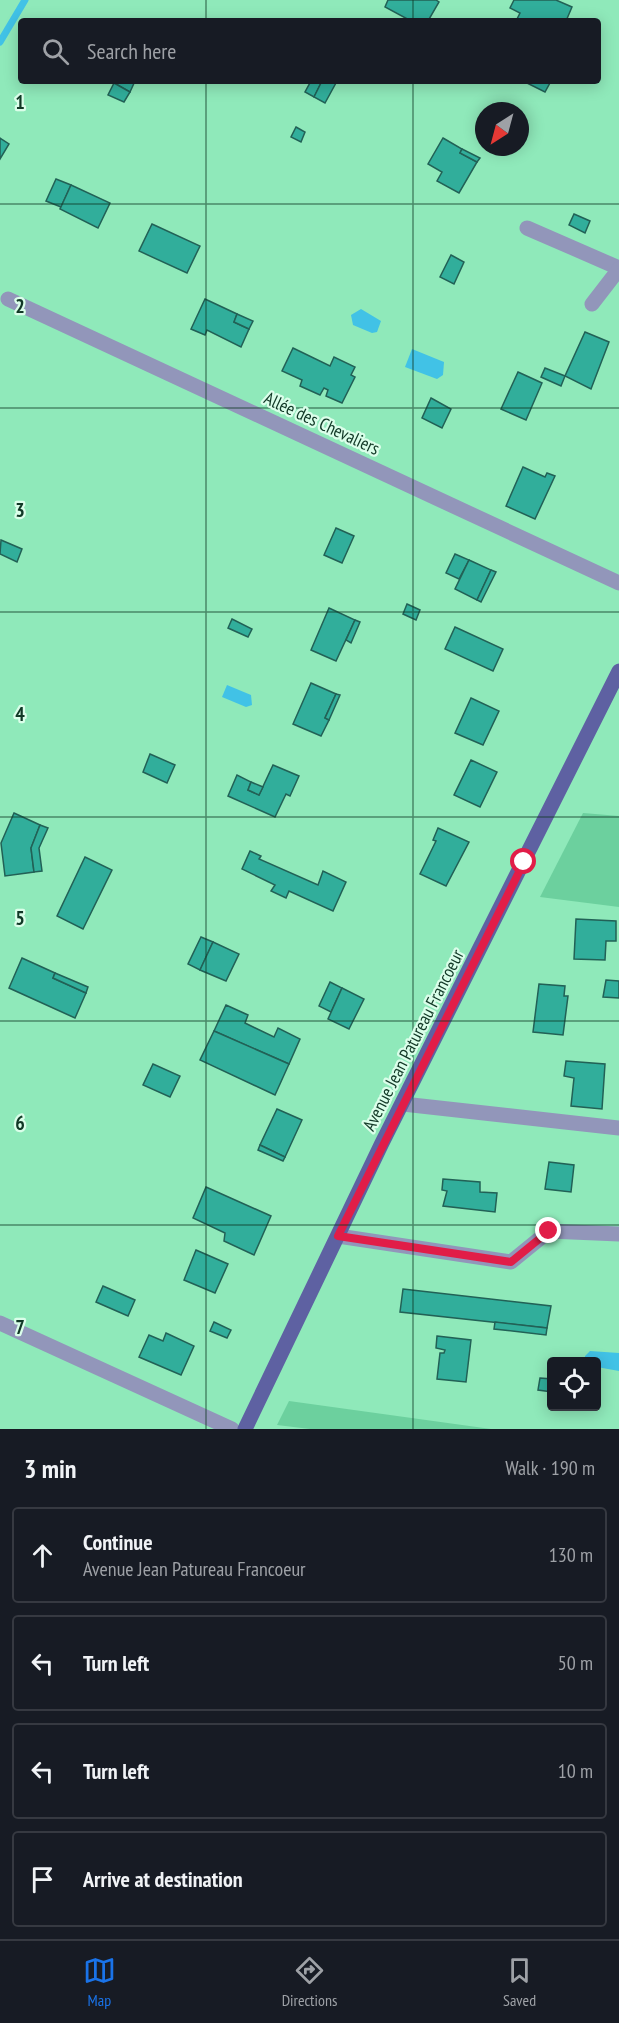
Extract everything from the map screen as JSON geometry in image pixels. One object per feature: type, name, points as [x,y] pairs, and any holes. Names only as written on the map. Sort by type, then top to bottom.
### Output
[{"type":"main road","name":"Avenue Jean Patureau Francoeur","points":[[246,1429],[403,1104],[618,675]]},
{"type":"street","points":[[527,228],[619,268],[592,304]]},
{"type":"street","name":"Allée des Chevaliers","points":[[8,299],[619,583]]},
{"type":"street","points":[[403,1104],[619,1128]]},
{"type":"street","points":[[338,1236],[511,1262],[549,1231],[619,1234]]},
{"type":"street","points":[[0,1323],[232,1429]]},
{"type":"green space","points":[[583,813],[619,816],[619,907],[540,897]]},
{"type":"green space","points":[[289,1401],[491,1429],[310,1429],[277,1425]]},
{"type":"water","points":[[361,309],[381,321],[377,332],[372,333],[353,325],[351,315]]},
{"type":"water","points":[[412,349],[444,362],[443,375],[437,379],[405,367]]},
{"type":"water","points":[[227,685],[251,695],[252,705],[246,707],[222,697]]},
{"type":"water","points":[[590,1351],[619,1353],[619,1371],[601,1368],[601,1357],[585,1356]]},
{"type":"building","points":[[388,0],[436,0],[439,2],[430,18],[405,18],[385,7]]},
{"type":"building","points":[[514,0],[556,0],[572,7],[567,18],[518,18],[520,13],[510,8]]},
{"type":"building","points":[[114,84],[130,92],[124,102],[108,95]]},
{"type":"building","points":[[116,84],[134,84],[130,92]]},
{"type":"building","points":[[309,84],[320,84],[314,97],[305,92]]},
{"type":"building","points":[[320,84],[335,84],[325,103],[314,97]]},
{"type":"building","points":[[529,84],[549,84],[545,92]]},
{"type":"building","points":[[296,127],[305,132],[301,142],[291,137]]},
{"type":"building","points":[[0,138],[9,144],[0,159]]},
{"type":"building","points":[[443,138],[462,149],[460,153],[477,162],[459,193],[437,181],[442,172],[428,164]]},
{"type":"building","points":[[462,149],[480,158],[477,162],[460,153]]},
{"type":"building","points":[[56,179],[71,185],[61,207],[46,201]]},
{"type":"building","points":[[71,185],[110,203],[98,228],[60,209]]},
{"type":"building","points":[[574,214],[590,221],[585,233],[569,225]]},
{"type":"building","points":[[152,224],[200,246],[187,273],[139,251]]},
{"type":"building","points":[[451,255],[464,262],[454,284],[440,277]]},
{"type":"building","points":[[205,299],[237,314],[234,322],[249,329],[241,347],[207,330],[205,335],[191,329]]},
{"type":"building","points":[[237,314],[253,321],[249,329],[234,322]]},
{"type":"building","points":[[585,332],[609,342],[591,389],[565,376]]},
{"type":"building","points":[[293,348],[330,366],[334,357],[355,367],[351,375],[355,377],[342,403],[326,396],[328,390],[324,388],[320,395],[300,386],[302,380],[282,371]]},
{"type":"building","points":[[545,368],[565,376],[561,386],[541,377]]},
{"type":"building","points":[[518,372],[542,383],[526,420],[501,409]]},
{"type":"building","points":[[431,398],[451,409],[442,428],[422,418]]},
{"type":"building","points":[[523,467],[545,477],[547,473],[555,476],[535,519],[506,506]]},
{"type":"building","points":[[336,528],[354,536],[342,563],[324,555]]},
{"type":"building","points":[[1,540],[22,549],[17,562],[0,554]]},
{"type":"building","points":[[455,554],[469,560],[459,579],[446,573]]},
{"type":"building","points":[[469,560],[491,570],[477,600],[455,589]]},
{"type":"building","points":[[491,570],[496,572],[481,602],[477,600]]},
{"type":"building","points":[[407,604],[420,610],[416,620],[403,614]]},
{"type":"building","points":[[329,608],[355,620],[336,661],[311,650]]},
{"type":"building","points":[[232,619],[252,629],[248,637],[228,628]]},
{"type":"building","points":[[355,620],[360,622],[351,643],[346,640]]},
{"type":"building","points":[[455,627],[503,649],[493,671],[445,649]]},
{"type":"building","points":[[311,683],[336,694],[325,718],[329,720],[321,736],[293,724]]},
{"type":"building","points":[[336,694],[340,695],[329,720],[325,718]]},
{"type":"building","points":[[471,698],[499,711],[483,745],[455,733]]},
{"type":"building","points":[[150,754],[175,765],[167,783],[143,772]]},
{"type":"building","points":[[471,760],[497,772],[480,807],[454,795]]},
{"type":"building","points":[[273,765],[299,776],[290,796],[286,794],[275,817],[228,796],[237,775],[251,782],[248,790],[259,795]]},
{"type":"building","points":[[251,782],[263,787],[259,795],[248,790]]},
{"type":"building","points":[[14,813],[40,825],[31,848],[34,872],[5,876],[1,843]]},
{"type":"building","points":[[40,825],[48,828],[39,848],[42,871],[34,872],[31,848]]},
{"type":"building","points":[[438,828],[469,842],[446,886],[420,874],[436,841],[433,840]]},
{"type":"building","points":[[250,851],[261,856],[259,859],[318,885],[323,871],[346,882],[333,911],[289,891],[286,898],[271,891],[275,885],[242,869]]},
{"type":"building","points":[[85,857],[112,870],[83,929],[57,916]]},
{"type":"building","points":[[576,919],[616,921],[616,941],[606,941],[605,960],[574,959]]},
{"type":"building","points":[[201,937],[213,942],[200,970],[188,964]]},
{"type":"building","points":[[213,942],[239,954],[226,981],[200,970]]},
{"type":"building","points":[[22,958],[55,973],[53,978],[86,993],[75,1018],[9,988]]},
{"type":"building","points":[[55,973],[88,987],[86,993],[53,978]]},
{"type":"building","points":[[606,980],[619,981],[619,998],[603,997]]},
{"type":"building","points":[[330,982],[342,988],[331,1012],[319,1006]]},
{"type":"building","points":[[539,984],[565,986],[564,996],[568,996],[563,1035],[533,1032]]},
{"type":"building","points":[[342,988],[364,999],[349,1029],[328,1019]]},
{"type":"building","points":[[226,1005],[248,1015],[245,1023],[274,1037],[278,1028],[300,1039],[289,1064],[214,1031]]},
{"type":"building","points":[[214,1031],[289,1064],[275,1095],[200,1060]]},
{"type":"building","points":[[566,1061],[605,1064],[602,1109],[571,1106],[574,1078],[564,1076]]},
{"type":"building","points":[[153,1064],[180,1076],[170,1097],[143,1085]]},
{"type":"building","points":[[277,1109],[302,1120],[285,1157],[260,1145]]},
{"type":"building","points":[[260,1145],[285,1157],[283,1161],[258,1150]]},
{"type":"building","points":[[549,1162],[574,1165],[571,1192],[545,1189]]},
{"type":"building","points":[[443,1179],[480,1182],[480,1192],[497,1193],[495,1212],[443,1206],[447,1191],[442,1190]]},
{"type":"building","points":[[206,1187],[271,1216],[254,1255],[224,1241],[225,1233],[193,1218]]},
{"type":"building","points":[[196,1250],[228,1264],[215,1293],[184,1280]]},
{"type":"building","points":[[103,1286],[135,1300],[128,1316],[96,1302]]},
{"type":"building","points":[[403,1289],[551,1306],[547,1328],[400,1312]]},
{"type":"building","points":[[214,1322],[231,1330],[227,1338],[210,1331]]},
{"type":"building","points":[[495,1322],[547,1328],[546,1335],[494,1329]]},
{"type":"building","points":[[166,1333],[194,1346],[181,1375],[139,1357],[149,1335],[163,1341]]},
{"type":"building","points":[[437,1336],[471,1340],[466,1382],[437,1379],[440,1353],[444,1353],[445,1350],[436,1348]]},
{"type":"building","points":[[540,1378],[547,1379],[547,1391],[538,1390]]},
{"type":"waterway","points":[[0,42],[25,0]]},
{"type":"route","points":[[524,862],[382,1143],[338,1236],[511,1262],[549,1231]]}]
